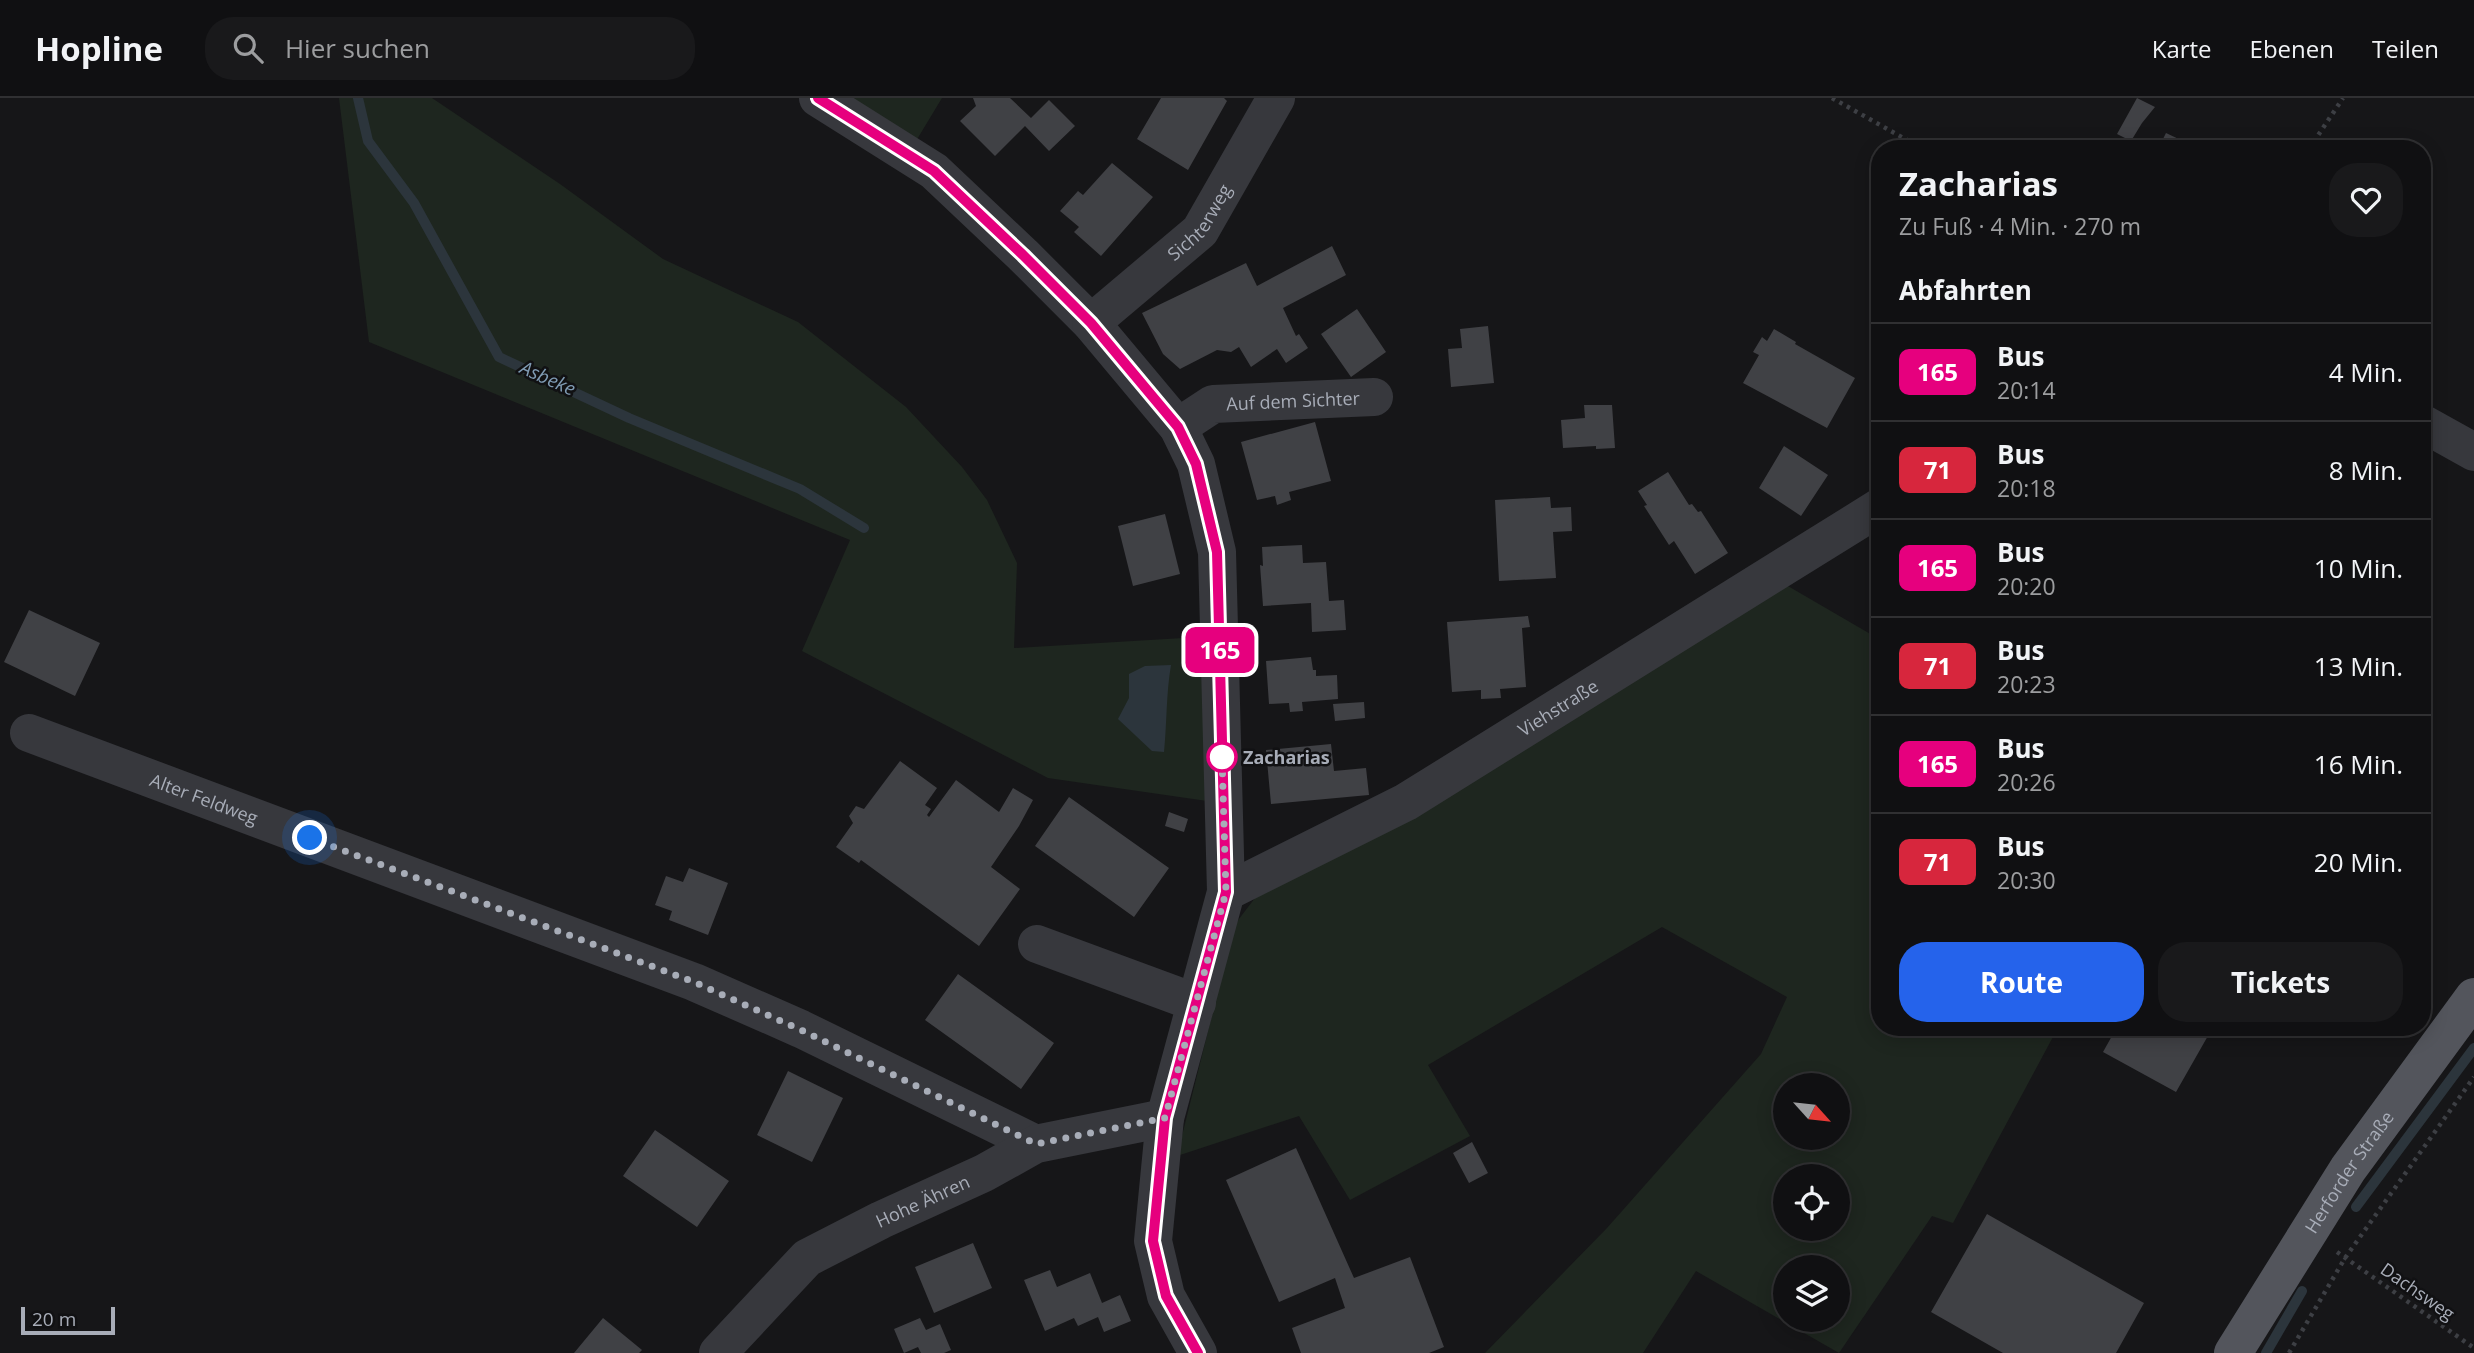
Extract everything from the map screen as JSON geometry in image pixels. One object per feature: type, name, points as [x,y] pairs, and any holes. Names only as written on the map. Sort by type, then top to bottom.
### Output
[{"type":"main road","name":"Herforder Straße","points":[[2233,1353],[2347,1169],[2474,997]]},
{"type":"street","points":[[818,98],[934,171],[1091,323],[1178,427],[1196,464],[1217,552],[1226,892],[1165,1118],[1153,1241],[1166,1296],[1198,1353]]},
{"type":"street","name":"Sichterweg","points":[[1091,323],[1200,231],[1276,98]]},
{"type":"street","name":"Auf dem Sichter","points":[[1178,427],[1213,404],[1374,397]]},
{"type":"street","points":[[2431,428],[2474,452]]},
{"type":"street","name":"Viehstraße","points":[[1226,892],[1406,802],[1871,513]]},
{"type":"street","name":"Alter Feldweg","points":[[29,733],[694,982],[801,1030],[1036,1144]]},
{"type":"street","points":[[1037,944],[1196,1003]]},
{"type":"street","name":"Hohe Ähren","points":[[718,1353],[738,1328],[807,1258],[881,1220],[984,1173],[1036,1144],[1165,1118]]},
{"type":"path","points":[[1832,98],[1907,140]]},
{"type":"path","points":[[2315,140],[2343,98]]},
{"type":"path","points":[[2289,1353],[2345,1258],[2474,1077]]},
{"type":"path","name":"Dachsweg","points":[[2345,1258],[2474,1348]]},
{"type":"shaded area","points":[[339,98],[432,98],[560,184],[663,259],[798,322],[906,407],[962,467],[987,500],[1017,563],[1014,648],[1200,637],[1214,802],[1048,778],[802,651],[850,540],[369,342]]},
{"type":"shaded area","points":[[842,98],[942,98],[916,141]]},
{"type":"shaded area","points":[[1781,582],[1871,634],[1871,1036],[2053,1036],[1953,1223],[1932,1216],[1839,1353],[1802,1332],[1850,1332],[1850,1255],[1773,1255],[1773,1315],[1696,1271],[1643,1353],[1485,1353],[1607,1228],[1761,1054],[1787,997],[1662,927],[1428,1065],[1470,1136],[1350,1200],[1299,1116],[1177,1156],[1217,995],[1229,932],[1268,881]]},
{"type":"shaded area","points":[[1171,665],[1164,752],[1152,751],[1118,719],[1129,698],[1129,674],[1145,666]]},
{"type":"building","points":[[973,98],[1010,98],[1031,118],[1049,100],[1075,126],[1049,151],[1025,126],[995,156],[960,121],[976,106]]},
{"type":"building","points":[[1161,98],[1224,98],[1227,101],[1188,170],[1137,139]]},
{"type":"building","points":[[2137,98],[2155,107],[2132,140],[2117,134]]},
{"type":"building","points":[[2166,133],[2181,140],[2162,140]]},
{"type":"building","points":[[1112,163],[1153,197],[1101,256],[1074,232],[1079,227],[1060,211],[1078,191],[1083,195]]},
{"type":"building","points":[[1332,246],[1346,275],[1283,308],[1296,336],[1299,334],[1308,348],[1286,363],[1277,349],[1251,367],[1239,347],[1231,352],[1217,350],[1180,369],[1163,354],[1142,313],[1246,263],[1257,286]]},
{"type":"building","points":[[1357,309],[1386,352],[1351,377],[1321,334]]},
{"type":"building","points":[[1488,326],[1494,383],[1451,387],[1448,349],[1462,348],[1460,329]]},
{"type":"building","points":[[1774,329],[1855,378],[1827,428],[1743,383],[1759,355],[1753,352],[1762,337],[1767,341]]},
{"type":"building","points":[[1584,405],[1612,405],[1615,448],[1563,448],[1561,420],[1585,418]]},
{"type":"building","points":[[1315,422],[1331,481],[1289,492],[1291,500],[1277,505],[1275,496],[1257,500],[1241,442]]},
{"type":"building","points":[[1784,446],[1828,475],[1801,516],[1759,488]]},
{"type":"building","points":[[1668,472],[1689,505],[1692,504],[1698,512],[1701,511],[1728,553],[1695,574],[1674,541],[1669,545],[1644,506],[1647,505],[1638,491]]},
{"type":"building","points":[[1550,497],[1551,508],[1571,507],[1572,531],[1553,532],[1556,578],[1499,581],[1495,500]]},
{"type":"building","points":[[1165,514],[1180,574],[1133,586],[1118,526]]},
{"type":"building","points":[[1302,545],[1303,563],[1326,562],[1329,601],[1344,600],[1346,630],[1312,632],[1311,603],[1263,606],[1260,565],[1263,566],[1262,547]]},
{"type":"building","points":[[29,610],[100,643],[75,696],[4,662]]},
{"type":"building","points":[[1528,616],[1530,627],[1522,628],[1526,687],[1500,689],[1501,698],[1481,699],[1481,690],[1452,692],[1447,622]]},
{"type":"building","points":[[1311,657],[1316,676],[1337,675],[1338,699],[1302,702],[1303,711],[1290,712],[1289,703],[1269,704],[1266,661]]},
{"type":"building","points":[[1364,702],[1365,718],[1335,721],[1333,704]]},
{"type":"building","points":[[1331,744],[1334,771],[1366,768],[1369,795],[1271,804],[1266,750]]},
{"type":"building","points":[[900,761],[937,788],[925,805],[931,809],[927,815],[929,817],[956,780],[999,812],[1013,788],[1033,800],[991,867],[1020,889],[979,946],[861,860],[859,863],[836,847],[853,823],[849,816],[856,806],[864,809]]},
{"type":"building","points":[[1069,797],[1169,868],[1134,917],[1035,846]]},
{"type":"building","points":[[1169,812],[1188,819],[1184,832],[1165,826]]},
{"type":"building","points":[[689,868],[728,883],[708,935],[669,920],[672,911],[655,905],[666,876],[683,882]]},
{"type":"building","points":[[958,974],[1054,1043],[1021,1089],[925,1020]]},
{"type":"building","points":[[2112,1036],[2208,1036],[2176,1092],[2103,1052]]},
{"type":"building","points":[[788,1071],[843,1098],[812,1162],[757,1135]]},
{"type":"building","points":[[655,1130],[729,1181],[697,1227],[623,1176]]},
{"type":"building","points":[[1472,1142],[1488,1173],[1469,1183],[1453,1153]]},
{"type":"building","points":[[1296,1148],[1354,1278],[1410,1257],[1444,1347],[1429,1353],[1301,1353],[1292,1328],[1345,1308],[1335,1278],[1279,1302],[1226,1180]]},
{"type":"building","points":[[1987,1214],[2144,1303],[2116,1353],[2003,1353],[1931,1312]]},
{"type":"building","points":[[973,1243],[992,1288],[934,1313],[915,1267]]},
{"type":"building","points":[[1050,1270],[1057,1287],[1090,1273],[1102,1303],[1120,1295],[1131,1321],[1104,1332],[1098,1317],[1078,1326],[1074,1318],[1045,1331],[1024,1280]]},
{"type":"building","points":[[603,1318],[642,1350],[639,1353],[574,1353]]},
{"type":"building","points":[[920,1318],[926,1330],[940,1324],[951,1350],[944,1353],[921,1353],[918,1347],[904,1353],[894,1329]]},
{"type":"waterway","name":"Asbeke","points":[[358,98],[368,141],[414,203],[499,357],[629,418],[800,489],[864,528]]},
{"type":"waterway","points":[[2356,1207],[2474,1048]]},
{"type":"waterway","points":[[2266,1353],[2302,1291]]},
{"type":"bus line","name":"165","points":[[818,98],[934,171],[1023,255],[1091,323],[1178,427],[1196,464],[1217,552],[1226,892],[1165,1118],[1153,1241],[1166,1296],[1198,1353]]},
{"type":"place","name":"Zacharias","points":[[1222,757]]},
{"type":"route","points":[[310,838],[694,982],[801,1030],[1036,1144],[1165,1118],[1226,892],[1222,757]]}]
